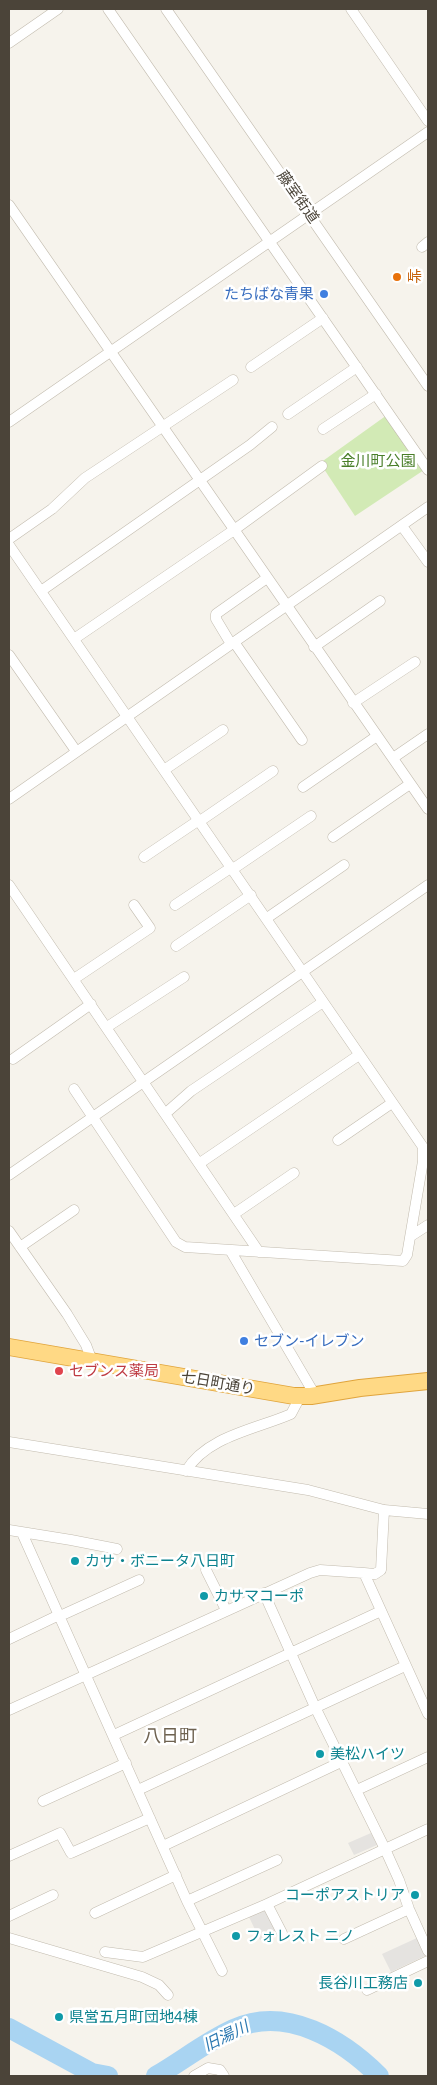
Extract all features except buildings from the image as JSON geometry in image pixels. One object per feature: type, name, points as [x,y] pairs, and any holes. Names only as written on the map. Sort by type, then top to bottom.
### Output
[{"type":"highway","name":"七日町通り","points":[[9,1347],[307,1396],[428,1381]]},
{"type":"street","points":[[9,42],[58,9]]},
{"type":"street","points":[[108,9],[428,470]]},
{"type":"street","name":"藤室街道","points":[[166,9],[428,386]]},
{"type":"street","points":[[351,9],[428,121]]},
{"type":"street","points":[[9,422],[428,132]]},
{"type":"street","points":[[9,205],[428,809]]},
{"type":"street","points":[[251,366],[323,318]]},
{"type":"street","points":[[288,414],[357,367]]},
{"type":"street","points":[[9,539],[52,509],[85,478],[233,380]]},
{"type":"street","points":[[323,429],[376,394]]},
{"type":"street","points":[[40,591],[250,445],[272,427]]},
{"type":"street","points":[[74,639],[234,530],[322,466]]},
{"type":"street","points":[[9,799],[428,507]]},
{"type":"street","points":[[402,526],[428,562]]},
{"type":"street","points":[[9,545],[233,868],[359,1056],[423,1147],[407,1255],[403,1260],[186,1247],[176,1242],[74,1089]]},
{"type":"street","points":[[267,578],[216,614],[216,619],[302,740]]},
{"type":"street","points":[[314,647],[380,601]]},
{"type":"street","points":[[9,655],[76,752]]},
{"type":"street","points":[[353,703],[416,662]]},
{"type":"street","points":[[164,770],[223,730]]},
{"type":"street","points":[[393,758],[428,734]]},
{"type":"street","points":[[303,787],[376,736]]},
{"type":"street","points":[[144,857],[273,771]]},
{"type":"street","points":[[333,837],[410,784]]},
{"type":"street","points":[[175,905],[311,816]]},
{"type":"street","points":[[267,918],[344,865]]},
{"type":"street","points":[[9,885],[259,1252]]},
{"type":"street","points":[[9,1175],[428,885]]},
{"type":"street","points":[[176,946],[251,895]]},
{"type":"street","points":[[74,979],[150,928],[134,905]]},
{"type":"street","points":[[107,1027],[184,977]]},
{"type":"street","points":[[166,1113],[191,1091],[323,1002]]},
{"type":"street","points":[[13,1059],[91,1004]]},
{"type":"street","points":[[200,1163],[359,1056]]},
{"type":"street","points":[[338,1140],[392,1103]]},
{"type":"street","points":[[234,1214],[294,1173]]},
{"type":"street","points":[[20,1247],[74,1210]]},
{"type":"street","points":[[411,1236],[428,1224]]},
{"type":"street","points":[[9,1231],[86,1345],[92,1361]]},
{"type":"street","points":[[186,1471],[198,1457],[216,1444],[291,1414],[307,1396],[230,1250]]},
{"type":"street","points":[[9,1442],[308,1490],[384,1510],[428,1514]]},
{"type":"street","points":[[9,1710],[226,1610],[320,1570],[375,1574],[381,1570],[384,1510]]},
{"type":"street","points":[[9,1530],[117,1549]]},
{"type":"street","points":[[22,1533],[187,1901],[222,1971]]},
{"type":"street","points":[[206,1570],[226,1610]]},
{"type":"street","points":[[364,1573],[428,1714]]},
{"type":"street","points":[[9,1639],[139,1580]]},
{"type":"street","points":[[264,1593],[315,1708],[400,1880],[409,1910],[425,1936],[428,1951]]},
{"type":"street","points":[[114,1735],[381,1611]]},
{"type":"street","points":[[138,1790],[405,1666]]},
{"type":"street","points":[[357,1790],[428,1757]]},
{"type":"street","points":[[43,1801],[126,1762]]},
{"type":"street","points":[[163,1846],[341,1762]]},
{"type":"street","points":[[9,1856],[60,1832],[71,1853],[150,1818]]},
{"type":"street","points":[[105,1952],[143,1957],[267,1904],[428,1829]]},
{"type":"street","points":[[187,1901],[277,1860]]},
{"type":"street","points":[[94,1913],[176,1875]]},
{"type":"street","points":[[9,1916],[53,1895]]},
{"type":"street","points":[[267,1904],[282,1933]]},
{"type":"street","points":[[344,1939],[409,1910]]},
{"type":"street","points":[[9,1938],[142,1977],[159,1985],[168,1995]]},
{"type":"street","points":[[366,1990],[428,1961]]},
{"type":"street","points":[[194,2076],[208,2068],[220,2070],[224,2076]]},
{"type":"green space","name":"金川町公園","points":[[387,415],[424,470],[355,516],[320,463]]},
{"type":"shaded area","points":[[371,1833],[377,1845],[354,1855],[348,1843]]},
{"type":"shaded area","points":[[265,1909],[277,1933],[260,1940],[249,1917]]},
{"type":"shaded area","points":[[419,1937],[427,1955],[391,1972],[382,1954]]},
{"type":"waterway","name":"旧湯川","points":[[156,2076],[214,2039],[234,2029],[254,2023],[274,2021],[313,2030],[331,2039],[365,2063],[379,2076]]},
{"type":"waterway","name":"旧湯川","points":[[9,2028],[92,2073],[108,2076]]},
{"type":"place","name":"峠","points":[[397,277]]},
{"type":"place","name":"たちばな青果","points":[[324,294]]},
{"type":"place","name":"セブン-イレブン","points":[[244,1341]]},
{"type":"place","name":"セブンス薬局","points":[[59,1371]]},
{"type":"place","name":"カサ・ボニータ八日町","points":[[75,1561]]},
{"type":"place","name":"カサマコーポ","points":[[204,1596]]},
{"type":"place","name":"美松ハイツ","points":[[320,1754]]},
{"type":"place","name":"コーポアストリア","points":[[415,1895]]},
{"type":"place","name":"フォレスト ニノ","points":[[236,1936]]},
{"type":"place","name":"長谷川工務店","points":[[418,1983]]},
{"type":"place","name":"県営五月町団地4棟","points":[[59,2017]]},
{"type":"district","name":"八日町","points":[[170,1736]]}]
